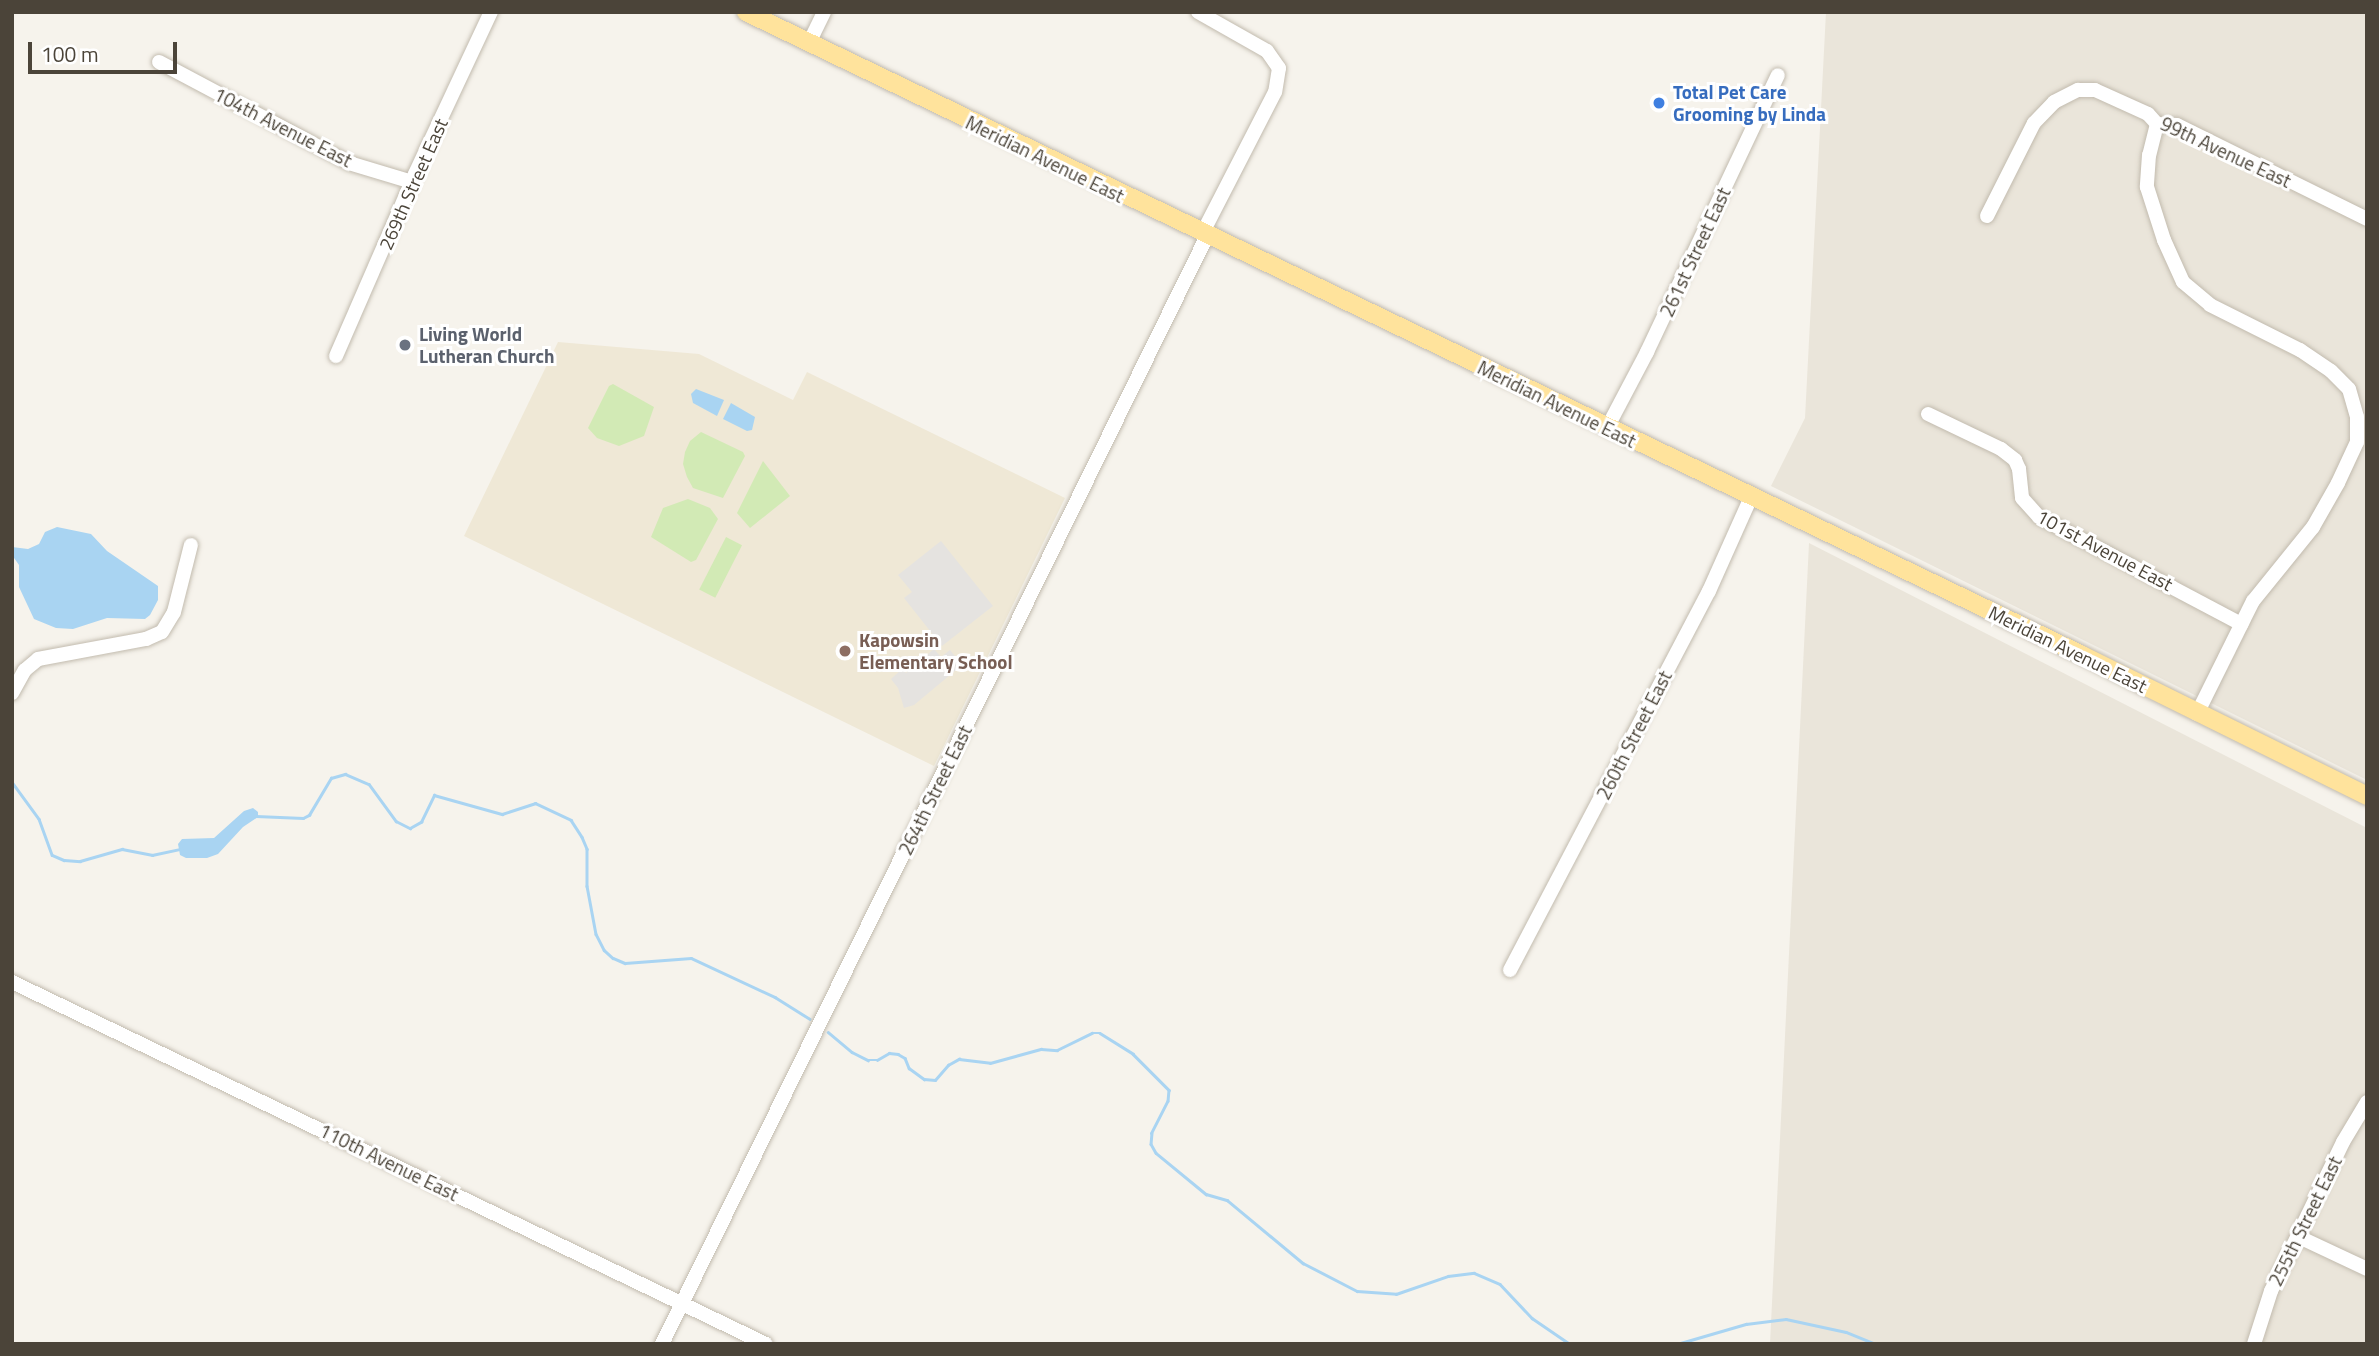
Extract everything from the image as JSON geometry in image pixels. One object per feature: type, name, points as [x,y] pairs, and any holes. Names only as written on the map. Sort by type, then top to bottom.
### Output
[{"type":"main road","name":"Meridian Avenue East","points":[[746,12],[2367,796]]},
{"type":"street","name":"269th Street East","points":[[336,356],[412,182],[491,12]]},
{"type":"street","points":[[809,43],[824,12]]},
{"type":"street","name":"264th Street East","points":[[662,1344],[1275,92],[1279,68],[1276,60],[1267,51],[1198,12]]},
{"type":"street","name":"104th Avenue East","points":[[159,62],[349,163],[412,182]]},
{"type":"street","name":"261st Street East","points":[[1607,428],[1653,340],[1778,75]]},
{"type":"street","name":"99th Avenue East","points":[[1987,216],[2034,123],[2054,102],[2085,89],[2095,90],[2129,105],[2155,119],[2157,124],[2177,125],[2367,219]]},
{"type":"street","points":[[2157,124],[2148,155],[2147,187],[2164,240],[2183,282],[2210,305],[2300,350],[2331,371],[2349,389],[2356,406],[2357,442],[2338,483],[2313,527],[2253,601],[2197,713]]},
{"type":"street","name":"101st Avenue East","points":[[1928,414],[2013,457],[2019,469],[2022,498],[2039,517],[2241,624]]},
{"type":"street","name":"260th Street East","points":[[1510,970],[1709,591],[1751,497]]},
{"type":"street","points":[[12,693],[24,670],[38,659],[146,639],[162,632],[174,612],[191,545]]},
{"type":"street","name":"110th Avenue East","points":[[12,982],[766,1344]]},
{"type":"street","name":"255th Street East","points":[[2253,1344],[2267,1300],[2343,1142],[2367,1102]]},
{"type":"street","points":[[2299,1237],[2367,1269]]},
{"type":"shaded area","points":[[1826,12],[2367,12],[2367,780],[1771,486],[1805,418]]},
{"type":"shaded area","name":"Kapowsin Elementary School","points":[[558,342],[699,354],[793,400],[807,372],[1065,498],[934,766],[464,536]]},
{"type":"shaded area","points":[[941,541],[993,606],[942,646],[904,598],[912,592],[898,575]]},
{"type":"shaded area","points":[[1809,543],[2367,828],[2367,1344],[1770,1344]]},
{"type":"shaded area","points":[[934,649],[941,657],[950,650],[962,665],[914,705],[904,708],[898,688],[891,679],[902,669],[906,673]]},
{"type":"green space","points":[[613,384],[654,407],[644,436],[619,446],[597,438],[588,428],[609,386]]},
{"type":"green space","points":[[701,432],[743,452],[745,456],[723,498],[693,488],[687,477],[683,464],[685,452],[690,441]]},
{"type":"green space","points":[[763,461],[790,496],[750,528],[737,513]]},
{"type":"green space","points":[[688,499],[710,508],[718,519],[696,560],[691,562],[651,537],[663,508]]},
{"type":"green space","points":[[726,537],[742,545],[715,598],[699,590]]},
{"type":"water","points":[[696,389],[724,400],[717,416],[693,403],[691,394]]},
{"type":"water","points":[[731,403],[755,417],[752,430],[747,431],[723,419]]},
{"type":"water","points":[[57,527],[91,534],[107,551],[158,586],[158,600],[150,615],[145,619],[107,618],[73,629],[56,628],[34,619],[19,587],[19,565],[12,555],[12,547],[28,549],[39,544],[45,532]]},
{"type":"water","points":[[253,808],[258,812],[258,817],[243,827],[218,854],[207,858],[186,858],[180,855],[178,844],[182,839],[214,838],[244,811]]},
{"type":"waterway","points":[[256,816],[303,818],[309,815],[331,778],[345,774],[369,784],[396,821],[410,828],[421,822],[434,795],[502,814],[535,803],[571,820],[582,837],[587,849],[587,886],[596,934],[604,950],[613,958],[625,963],[691,958],[775,997],[810,1019]]},
{"type":"waterway","points":[[12,782],[39,819],[52,855],[64,860],[80,861],[122,849],[152,855],[181,849]]},
{"type":"waterway","points":[[828,1032],[852,1052],[868,1060],[877,1060],[889,1053],[898,1054],[905,1058],[909,1068],[924,1079],[935,1080],[948,1065],[959,1059],[990,1063],[1041,1049],[1057,1050],[1092,1033],[1100,1033],[1133,1054],[1169,1090],[1168,1101],[1152,1133],[1151,1144],[1156,1153],[1206,1194],[1227,1200],[1303,1263],[1357,1291],[1396,1294],[1448,1276],[1474,1273],[1500,1284],[1532,1318],[1570,1344]]},
{"type":"waterway","points":[[1677,1344],[1746,1324],[1786,1319],[1846,1332],[1876,1344]]},
{"type":"place","name":"Total Pet Care Grooming by Linda","points":[[1659,103]]},
{"type":"place","name":"Living World Lutheran Church","points":[[405,345]]},
{"type":"place","name":"Kapowsin Elementary School","points":[[845,651]]}]
